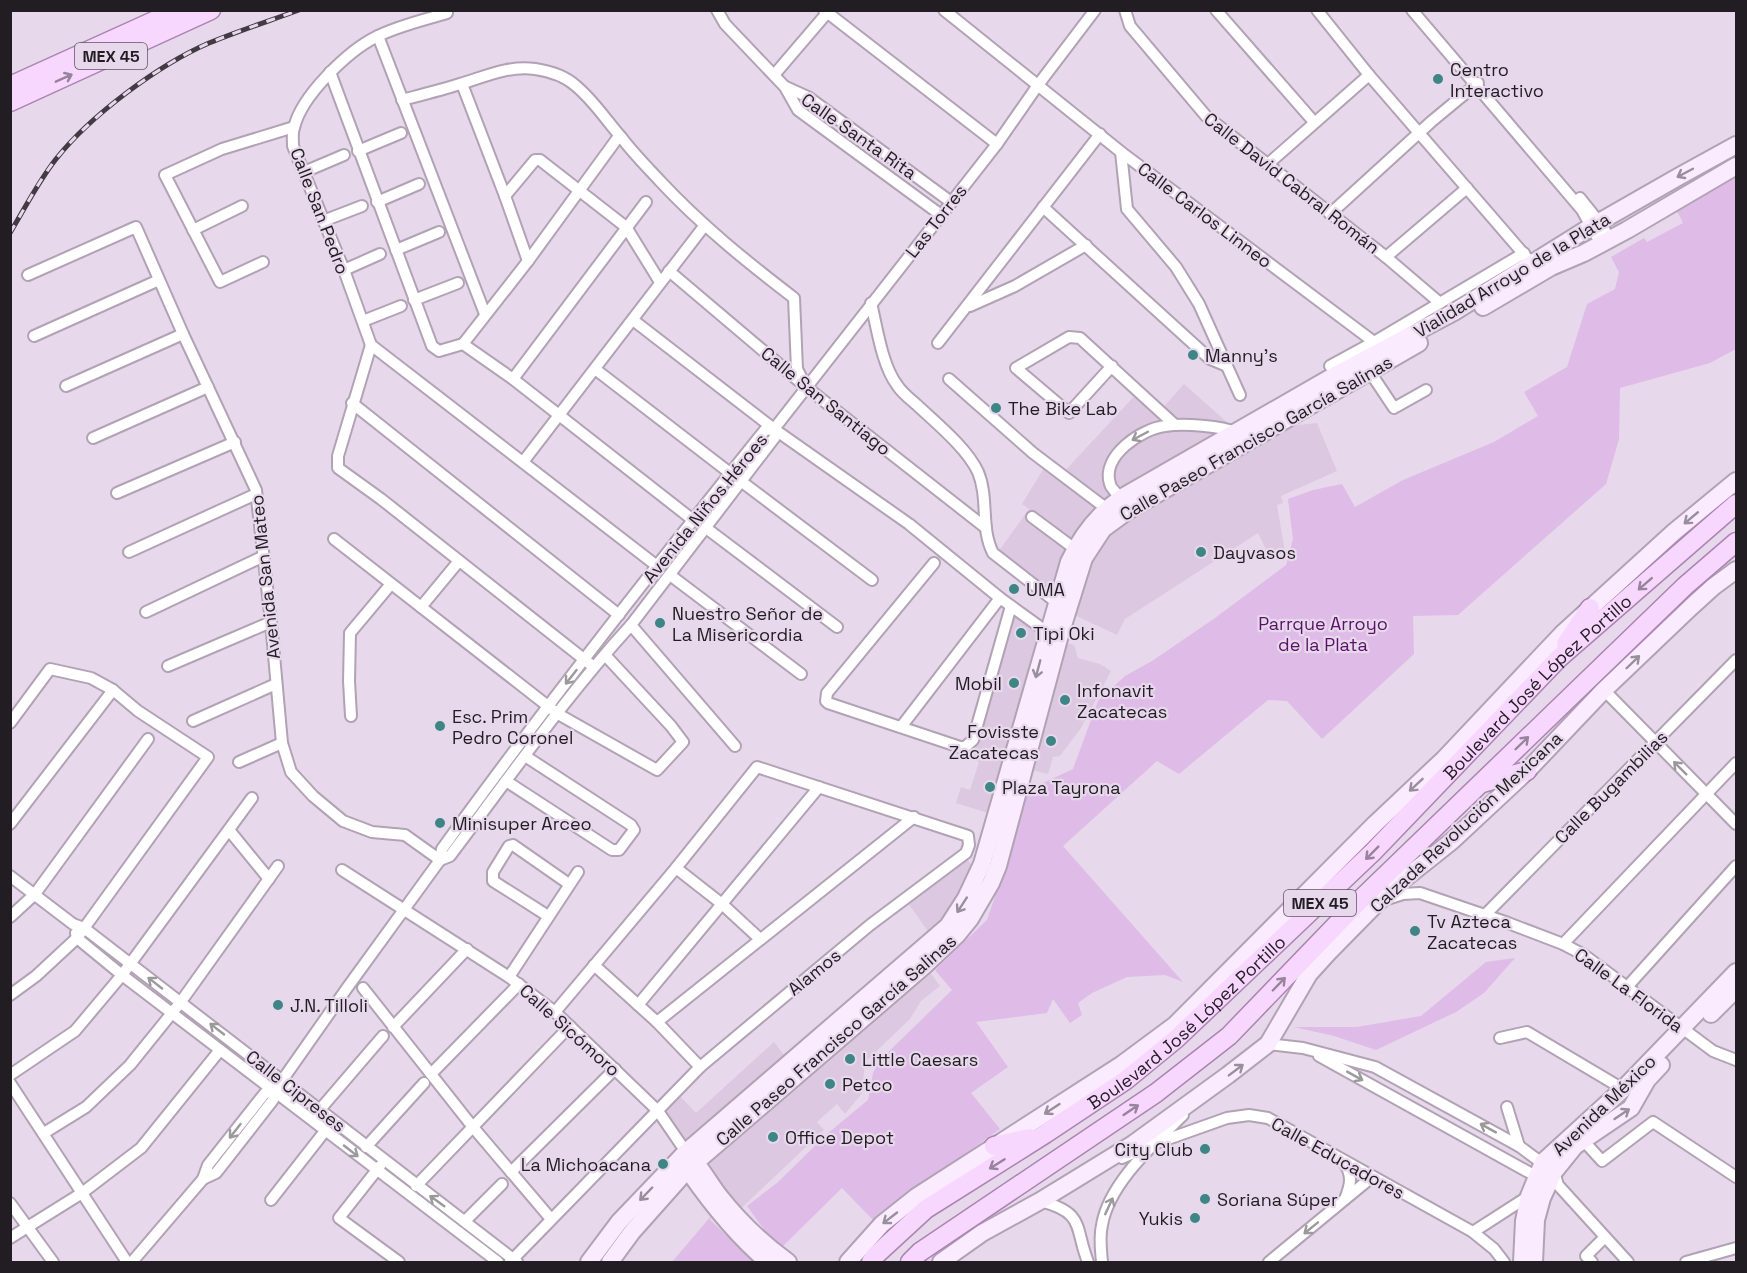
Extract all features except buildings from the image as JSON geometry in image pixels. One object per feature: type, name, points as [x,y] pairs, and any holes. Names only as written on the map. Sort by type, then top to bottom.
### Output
[{"type":"main road","name":"MEX 45","points":[[10,86],[178,10]]},
{"type":"main road","name":"MEX 45","points":[[10,102],[211,10]]},
{"type":"main road","name":"Vialidad Arroyo de la Plata","points":[[1054,633],[1056,602],[1075,549],[1082,536],[1107,509],[1121,498],[1242,437],[1336,374],[1454,312],[1595,225],[1677,177],[1737,146]]},
{"type":"main road","name":"Calle Paseo Francisco García Salinas","points":[[589,1263],[619,1222],[924,966],[970,919],[998,866],[1036,700],[1054,633],[1084,558],[1103,529],[1242,437],[1370,372],[1532,264],[1605,241],[1737,166]]},
{"type":"main road","points":[[848,1263],[882,1224],[908,1204],[1121,1065],[1175,1025],[1375,824],[1444,759],[1562,634],[1674,532],[1737,481]]},
{"type":"main road","name":"Boulevard José López Portillo","points":[[871,1263],[876,1255],[926,1209],[1126,1080],[1176,1039],[1373,852],[1561,657],[1737,504]]},
{"type":"main road","name":"Boulevard José López Portillo","points":[[910,1263],[921,1252],[1156,1093],[1229,1036],[1364,896],[1685,586],[1737,542]]},
{"type":"main road","name":"Calzada Revolución Mexicana","points":[[941,1263],[982,1233],[1096,1168],[1133,1144],[1268,1044],[1310,974],[1380,902],[1417,868],[1452,841],[1527,771],[1604,690],[1713,587],[1737,570]]},
{"type":"main road","points":[[1527,672],[1561,657],[1567,641],[1590,608]]},
{"type":"main road","name":"Calle Paseo Francisco García Salinas","points":[[610,1263],[632,1232],[690,1161],[948,926],[966,898],[986,852],[1036,700]]},
{"type":"main road","points":[[1480,784],[1527,771]]},
{"type":"main road","name":"Avenida México","points":[[1522,1263],[1524,1221],[1529,1196],[1623,1089],[1642,1077],[1737,972]]},
{"type":"main road","name":"Avenida México","points":[[1686,1031],[1737,989]]},
{"type":"main road","name":"Avenida México","points":[[1580,1136],[1631,1108],[1642,1077]]},
{"type":"main road","points":[[994,1146],[1045,1134]]},
{"type":"main road","points":[[690,1161],[703,1193],[788,1263]]},
{"type":"main road","name":"Avenida México","points":[[1534,1263],[1536,1220],[1548,1175]]},
{"type":"main road","points":[[732,1219],[768,1263]]},
{"type":"street","points":[[717,10],[725,24],[786,87]]},
{"type":"street","name":"Calle Carlos Linneo","points":[[944,10],[1121,152],[1374,342]]},
{"type":"street","name":"Las Torres","points":[[774,429],[997,144],[1095,10]]},
{"type":"street","name":"Calle David Cabral Román","points":[[1125,10],[1130,26],[1206,116],[1386,257],[1440,303]]},
{"type":"street","points":[[1216,10],[1314,122]]},
{"type":"street","points":[[1317,10],[1369,75],[1532,264],[1440,303],[1330,366],[1336,374]]},
{"type":"street","points":[[1412,10],[1477,84],[1526,134],[1605,241]]},
{"type":"street","points":[[1421,10],[1477,84]]},
{"type":"street","points":[[774,75],[825,12],[997,144]]},
{"type":"street","name":"Calle San Pedro","points":[[371,345],[344,270],[293,146],[294,127],[303,107],[330,72],[347,56],[378,36],[431,14],[447,13]]},
{"type":"street","points":[[378,36],[485,314]]},
{"type":"street","points":[[402,100],[462,84],[484,75],[516,68],[534,68],[565,78],[583,91],[619,136],[705,225],[727,246],[794,298],[797,369],[806,387]]},
{"type":"street","points":[[330,72],[414,300],[432,346],[439,351],[463,344],[528,261],[619,136]]},
{"type":"street","points":[[1268,164],[1369,75]]},
{"type":"street","points":[[462,84],[528,261]]},
{"type":"street","points":[[1330,214],[1477,84]]},
{"type":"street","name":"Calle Santa Rita","points":[[786,87],[807,97],[951,202]]},
{"type":"street","name":"Calle Santa Rita","points":[[786,87],[798,110],[941,215]]},
{"type":"street","points":[[263,262],[220,282],[165,175],[222,149],[294,127]]},
{"type":"street","points":[[358,151],[401,133]]},
{"type":"street","points":[[938,343],[1100,134]]},
{"type":"street","points":[[1121,152],[1127,209],[1176,267],[1199,304],[1240,395]]},
{"type":"street","points":[[304,172],[344,155]]},
{"type":"street","points":[[505,196],[535,160],[540,160],[626,227],[660,282]]},
{"type":"street","points":[[377,202],[419,184]]},
{"type":"street","points":[[1386,257],[1467,188]]},
{"type":"street","points":[[513,379],[646,202]]},
{"type":"street","points":[[193,230],[242,206]]},
{"type":"street","points":[[323,221],[362,206]]},
{"type":"street","points":[[1043,207],[1210,359],[1227,366]]},
{"type":"street","points":[[523,462],[705,225]]},
{"type":"street","name":"Avenida San Mateo","points":[[28,275],[136,227],[256,490],[282,743],[291,772],[313,796],[343,821],[372,832],[405,835],[441,860]]},
{"type":"street","points":[[396,250],[439,232]]},
{"type":"street","points":[[968,306],[1015,285],[1086,245]]},
{"type":"street","points":[[344,270],[380,254]]},
{"type":"street","name":"Calle San Santiago","points":[[669,272],[806,387],[986,528]]},
{"type":"street","points":[[34,336],[159,280]]},
{"type":"street","points":[[414,300],[458,283]]},
{"type":"street","points":[[871,303],[891,375],[898,387],[939,425],[978,471],[989,545],[993,553],[1056,602]]},
{"type":"street","points":[[363,321],[401,306]]},
{"type":"street","points":[[633,320],[774,429],[909,524],[1000,598],[1054,633]]},
{"type":"street","points":[[66,386],[183,334]]},
{"type":"street","points":[[1112,366],[1069,412],[1016,368],[1069,337],[1077,337],[1112,366],[1175,425]]},
{"type":"street","points":[[463,344],[513,379],[693,520]]},
{"type":"street","points":[[594,668],[339,468],[338,456],[371,345],[657,566]]},
{"type":"street","points":[[595,369],[730,473]]},
{"type":"street","points":[[1370,372],[1394,408],[1426,390]]},
{"type":"street","points":[[949,379],[1033,453],[1107,509]]},
{"type":"street","points":[[93,438],[208,387]]},
{"type":"street","points":[[352,403],[620,615]]},
{"type":"street","points":[[1121,498],[1110,486],[1108,471],[1114,456],[1131,441],[1151,430],[1175,425],[1227,429],[1242,437]]},
{"type":"street","name":"Avenida Niños Héroes","points":[[774,429],[775,437],[742,483],[525,756],[450,856],[441,860],[442,849],[548,706],[765,430],[774,429]]},
{"type":"street","points":[[117,493],[235,442]]},
{"type":"street","points":[[742,483],[872,580]]},
{"type":"street","points":[[129,552],[256,494]]},
{"type":"street","points":[[1032,517],[1075,549]]},
{"type":"street","points":[[706,528],[837,627]]},
{"type":"street","points":[[334,539],[558,714],[657,770],[683,742],[671,726],[605,656]]},
{"type":"street","points":[[677,541],[689,550]]},
{"type":"street","points":[[146,612],[264,556]]},
{"type":"street","points":[[421,607],[459,561]]},
{"type":"street","points":[[934,563],[827,693],[828,704],[965,747],[974,740],[1011,606]]},
{"type":"street","points":[[670,575],[801,674]]},
{"type":"street","points":[[351,716],[350,633],[391,584]]},
{"type":"street","points":[[640,588],[652,598]]},
{"type":"street","points":[[901,727],[1000,598]]},
{"type":"street","points":[[168,666],[271,622]]},
{"type":"street","points":[[631,625],[735,747]]},
{"type":"street","name":"Calle Bugambilias","points":[[1485,915],[1737,660]]},
{"type":"street","points":[[10,723],[50,669],[91,678],[113,690],[138,711],[208,757],[79,926],[77,938],[36,976],[10,995]]},
{"type":"street","points":[[193,721],[276,684]]},
{"type":"street","points":[[10,824],[113,690]]},
{"type":"street","points":[[1604,690],[1737,824]]},
{"type":"street","points":[[10,916],[35,894],[148,739]]},
{"type":"street","points":[[239,762],[282,743]]},
{"type":"street","points":[[506,781],[612,850],[619,850],[634,830],[632,825],[525,756]]},
{"type":"street","points":[[1563,944],[1737,763]]},
{"type":"street","points":[[555,1011],[676,868],[757,767],[914,817]]},
{"type":"street","points":[[638,1005],[819,787]]},
{"type":"street","points":[[10,1075],[75,1031],[122,975],[252,798]]},
{"type":"street","points":[[657,1022],[914,817]]},
{"type":"street","name":"Alamos","points":[[513,1262],[700,1067],[870,926],[966,853],[969,845],[968,836],[914,817]]},
{"type":"street","points":[[229,830],[269,879]]},
{"type":"street","points":[[548,916],[493,881],[493,872],[509,846],[513,845],[569,884]]},
{"type":"street","points":[[132,1263],[203,1179],[216,1173],[273,1100],[274,1092],[441,860]]},
{"type":"street","points":[[44,1133],[102,1095],[130,1065],[180,1003],[278,866]]},
{"type":"street","points":[[1627,987],[1737,866]]},
{"type":"street","points":[[676,868],[722,904],[760,939]]},
{"type":"street","points":[[1417,868],[1420,893]]},
{"type":"street","name":"Calle Sicómoro","points":[[342,870],[467,949],[555,1011],[658,1111],[690,1161]]},
{"type":"street","points":[[509,977],[578,872]]},
{"type":"street","name":"Calle Cipreses","points":[[10,876],[283,1081],[416,1186],[465,1221],[513,1262]]},
{"type":"street","name":"Calle La Florida","points":[[1380,902],[1403,894],[1420,893],[1563,944],[1584,955],[1713,1051],[1737,1060]]},
{"type":"street","name":"Calle Cipreses","points":[[77,938],[498,1263]]},
{"type":"street","points":[[393,1027],[467,949]]},
{"type":"street","points":[[594,965],[657,1022],[700,1067]]},
{"type":"street","points":[[431,1074],[519,984]]},
{"type":"street","points":[[363,988],[472,1126],[551,1220]]},
{"type":"street","points":[[416,1186],[570,1026]]},
{"type":"street","points":[[1500,1038],[1527,1032],[1623,1089]]},
{"type":"street","points":[[311,1120],[383,1036]]},
{"type":"street","points":[[1268,1044],[1303,1048],[1375,1067],[1519,1146],[1628,1263]]},
{"type":"street","points":[[1303,1048],[1548,1175]]},
{"type":"street","points":[[10,1238],[82,1193],[141,1148],[220,1050]]},
{"type":"street","points":[[511,1172],[615,1069]]},
{"type":"street","points":[[10,1083],[127,1263]]},
{"type":"street","points":[[366,1147],[424,1083]]},
{"type":"street","points":[[1102,1263],[1100,1242],[1102,1225],[1107,1208],[1128,1173],[1208,1090]]},
{"type":"street","points":[[1507,1107],[1519,1146]]},
{"type":"street","name":"Calle Educadores","points":[[1096,1168],[1227,1118],[1249,1115],[1268,1118],[1473,1232],[1494,1249],[1504,1263]]},
{"type":"street","points":[[1580,1136],[1602,1161],[1653,1122],[1737,1177]]},
{"type":"street","points":[[271,1200],[325,1131]]},
{"type":"street","points":[[1341,1158],[1348,1168],[1351,1179],[1344,1200]]},
{"type":"street","points":[[384,1161],[339,1218],[399,1263]]},
{"type":"street","points":[[1269,1263],[1372,1177]]},
{"type":"street","points":[[465,1221],[502,1184]]},
{"type":"street","points":[[1473,1232],[1529,1196]]},
{"type":"street","points":[[1040,1201],[1056,1205],[1070,1214],[1079,1227],[1088,1263]]},
{"type":"street","points":[[10,1203],[53,1263]]},
{"type":"street","points":[[1586,1260],[1604,1238]]},
{"type":"street","points":[[1686,1263],[1737,1248]]},
{"type":"shaded area","points":[[1184,384],[1238,432],[1317,423],[1337,471],[1281,496],[1283,503],[1277,505],[1285,552],[1270,558],[1258,533],[1125,619],[1117,635],[1068,612],[1059,641],[1074,645],[1078,658],[1100,664],[1111,671],[1081,728],[1060,756],[1053,757],[1048,774],[1024,768],[991,883],[970,919],[925,966],[940,986],[921,1001],[910,1019],[865,1062],[862,1093],[845,1114],[837,1104],[817,1122],[824,1130],[735,1214],[683,1137],[658,1111],[676,1092],[696,1113],[774,1042],[785,1056],[930,934],[905,899],[964,854],[978,875],[997,816],[956,803],[961,787],[970,790],[979,762],[968,758],[1006,621],[1011,606],[1047,631],[1056,602],[996,555],[1029,509],[1022,504],[1047,463],[1061,475],[1139,391],[1161,410]]},
{"type":"green space","name":"Parrque Arroyo de la Plata","points":[[1736,177],[1736,349],[1710,363],[1620,388],[1619,439],[1606,484],[1458,615],[1413,616],[1414,654],[1322,739],[1287,701],[1268,700],[1179,774],[1157,761],[1063,846],[1183,982],[1165,975],[1127,977],[1092,993],[1078,1003],[1082,1015],[1070,1023],[1053,999],[1047,1013],[976,1022],[1008,1067],[971,1093],[1000,1129],[873,1220],[842,1188],[779,1250],[747,1206],[777,1183],[827,1134],[868,1100],[873,1073],[880,1060],[952,990],[935,970],[987,920],[1028,790],[1073,769],[1098,701],[1125,676],[1152,661],[1215,618],[1286,565],[1293,539],[1288,499],[1313,490],[1342,484],[1355,507],[1403,480],[1494,442],[1538,416],[1524,392],[1567,367],[1587,304],[1615,289],[1619,272],[1611,257],[1644,238],[1647,242],[1683,223],[1677,211]]},
{"type":"green space","points":[[1515,958],[1484,993],[1456,1012],[1376,1050],[1334,1036],[1294,1027],[1357,1027],[1421,1016],[1486,962]]},
{"type":"green space","points":[[712,1215],[710,1220],[755,1262],[672,1262]]},
{"type":"railway","points":[[10,233],[37,186],[56,159],[87,126],[126,93],[168,64],[209,43],[299,10]]},
{"type":"place","name":"Centro Interactivo","points":[[1438,79]]},
{"type":"place","name":"Manny's","points":[[1193,355]]},
{"type":"place","name":"The Bike Lab","points":[[996,408]]},
{"type":"place","name":"Dayvasos","points":[[1201,552]]},
{"type":"place","name":"UMA","points":[[1014,589]]},
{"type":"place","name":"Nuestro Señor de La Misericordia","points":[[660,623]]},
{"type":"place","name":"Tipi Oki","points":[[1021,633]]},
{"type":"place","name":"Mobil","points":[[1014,683]]},
{"type":"place","name":"Infonavit Zacatecas","points":[[1065,700]]},
{"type":"place","name":"Esc. Prim Pedro Coronel","points":[[440,726]]},
{"type":"place","name":"Fovisste Zacatecas","points":[[1051,741]]},
{"type":"place","name":"Plaza Tayrona","points":[[990,787]]},
{"type":"place","name":"Minisuper Arceo","points":[[440,823]]},
{"type":"place","name":"Tv Azteca Zacatecas","points":[[1415,931]]},
{"type":"place","name":"J.N. Tilloli","points":[[278,1005]]},
{"type":"place","name":"Little Caesars","points":[[850,1059]]},
{"type":"place","name":"Petco","points":[[830,1084]]},
{"type":"place","name":"Office Depot","points":[[773,1137]]},
{"type":"place","name":"City Club","points":[[1205,1149]]},
{"type":"place","name":"La Michoacana","points":[[663,1164]]},
{"type":"place","name":"Soriana Súper","points":[[1205,1199]]},
{"type":"place","name":"Yukis","points":[[1195,1218]]}]
